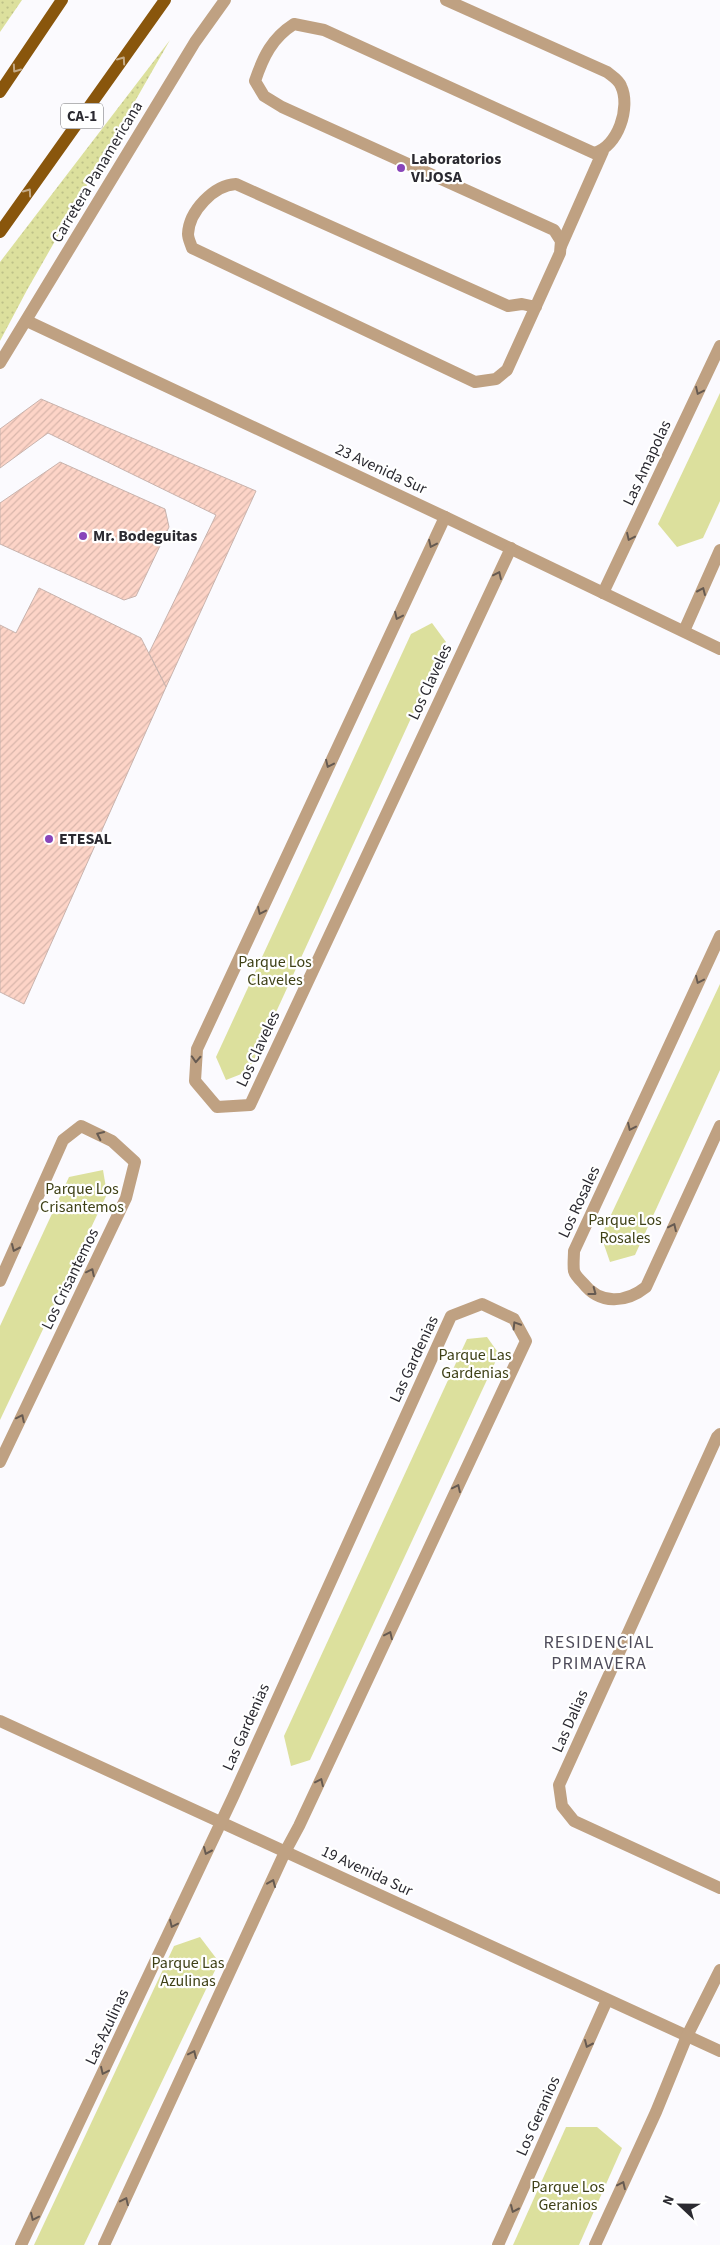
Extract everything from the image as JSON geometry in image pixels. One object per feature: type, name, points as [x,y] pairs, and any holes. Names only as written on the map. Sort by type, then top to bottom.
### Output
[{"type":"main road","points":[[0,92],[62,0]]},
{"type":"main road","points":[[31,47],[68,0]]},
{"type":"main road","name":"CA-1","points":[[0,232],[165,0]]},
{"type":"street","name":"Carretera Panamericana","points":[[0,363],[194,42],[225,0]]},
{"type":"street","points":[[446,0],[607,72],[621,84],[625,100],[623,116],[612,140],[603,151],[536,307],[507,370],[496,380],[475,382],[192,248],[188,236],[190,222],[197,208],[227,185],[236,184],[508,306],[522,304],[536,307]]},
{"type":"street","points":[[561,246],[561,241],[554,230],[282,107],[264,96],[255,81],[261,61],[270,46],[283,31],[294,24],[324,30],[594,153],[603,151]]},
{"type":"street","name":"23 Avenida Sur","points":[[27,321],[445,516],[720,649]]},
{"type":"street","name":"Las Amapolas","points":[[603,593],[720,346]]},
{"type":"street","name":"Los Claveles","points":[[445,516],[197,1050],[195,1081],[217,1106],[250,1105],[511,548]]},
{"type":"street","points":[[684,631],[720,550]]},
{"type":"street","name":"Los Rosales","points":[[720,936],[574,1251],[574,1272],[589,1290],[600,1298],[614,1300],[626,1299],[637,1295],[646,1288],[720,1126]]},
{"type":"street","name":"Los Crisantemos","points":[[0,1281],[64,1140],[81,1126],[112,1141],[134,1162],[126,1198],[0,1462]]},
{"type":"street","name":"Las Gardenias","points":[[220,1822],[451,1316],[482,1304],[514,1319],[526,1341],[304,1817],[285,1852]]},
{"type":"street","name":"Las Dalias","points":[[720,1434],[713,1445],[559,1785],[562,1806],[574,1820],[720,1888]]},
{"type":"street","name":"19 Avenida Sur","points":[[0,1721],[720,2051]]},
{"type":"street","name":"Las Azulinas","points":[[21,2245],[220,1822]]},
{"type":"street","points":[[104,2245],[254,1923],[285,1852]]},
{"type":"street","points":[[595,2245],[656,2112],[687,2036],[720,1970]]},
{"type":"street","name":"Los Geranios","points":[[498,2245],[607,2000]]},
{"type":"green space","points":[[0,0],[22,0],[0,32]]},
{"type":"green space","points":[[170,40],[27,290],[0,341],[0,262]]},
{"type":"green space","points":[[720,393],[720,501],[703,538],[677,547],[658,524]]},
{"type":"green space","name":"Parque Los Claveles","points":[[432,623],[446,642],[249,1071],[226,1080],[216,1057],[411,634]]},
{"type":"green space","name":"Parque Los Rosales","points":[[720,984],[720,1070],[635,1255],[610,1262],[601,1236]]},
{"type":"green space","name":"Parque Los Crisantemos","points":[[103,1170],[107,1194],[0,1420],[0,1326],[69,1177]]},
{"type":"green space","name":"Parque Las Gardenias","points":[[487,1337],[499,1354],[310,1760],[291,1766],[284,1736],[467,1339]]},
{"type":"green space","name":"Parque Las Azulinas","points":[[200,1937],[219,1962],[84,2245],[34,2245],[174,1946]]},
{"type":"green space","name":"Parque Los Geranios","points":[[566,2127],[597,2127],[622,2148],[579,2245],[513,2245]]},
{"type":"building","points":[[41,399],[256,491],[166,687],[149,653],[216,515],[48,433],[0,468],[0,429]]},
{"type":"building","name":"Mr. Bodeguitas","points":[[60,462],[165,509],[169,527],[136,596],[124,600],[0,544],[0,503]]},
{"type":"building","name":"ETESAL","points":[[39,588],[141,638],[166,687],[24,1004],[0,992],[0,625],[16,633]]},
{"type":"place","name":"Laboratorios VIJOSA","points":[[401,168]]},
{"type":"place","name":"Mr. Bodeguitas","points":[[83,536]]},
{"type":"place","name":"ETESAL","points":[[49,839]]},
{"type":"district","name":"RESIDENCIAL PRIMAVERA","points":[[599,1652]]}]
